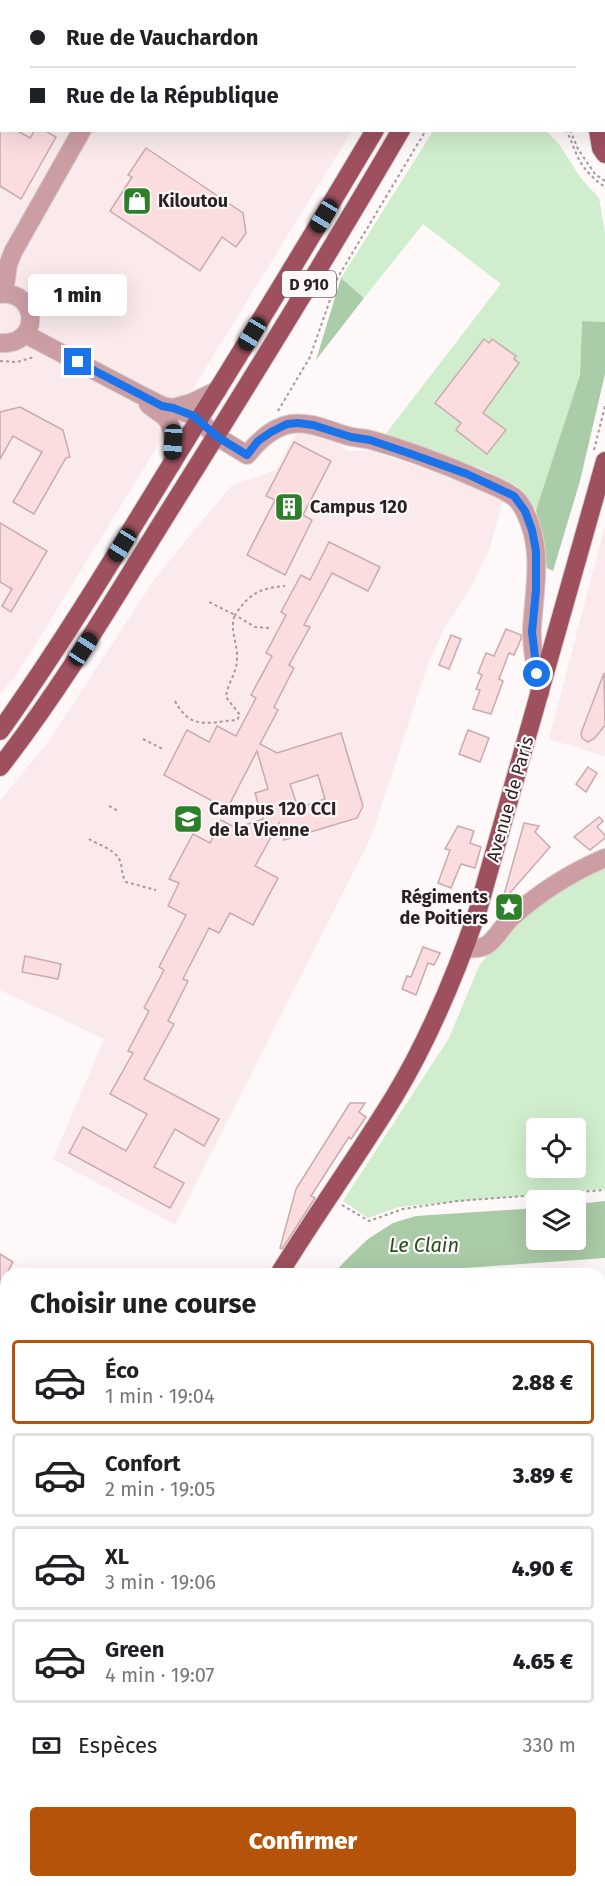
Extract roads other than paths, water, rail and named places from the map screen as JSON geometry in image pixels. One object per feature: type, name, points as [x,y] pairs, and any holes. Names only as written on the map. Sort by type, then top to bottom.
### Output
[{"type":"main road","name":"D 910","points":[[0,731],[36,681],[172,464],[374,132]]},
{"type":"main road","name":"D 910","points":[[0,767],[60,684],[216,436],[400,132]]},
{"type":"main road","points":[[597,132],[605,154]]},
{"type":"main road","name":"Avenue de Paris","points":[[283,1268],[395,1096],[432,1025],[465,948],[540,695],[605,461]]},
{"type":"street","points":[[0,343],[16,342],[26,334],[30,327],[26,303],[12,294],[2,293],[8,265],[13,252],[81,132]]},
{"type":"street","points":[[26,334],[139,394],[158,413],[169,412],[194,416],[196,425],[247,455],[258,441],[287,424],[313,425],[351,437],[370,440],[414,455],[467,474],[514,496],[525,511],[536,551],[536,590],[532,632],[540,695]]},
{"type":"street","points":[[169,412],[218,390]]},
{"type":"street","points":[[169,412],[173,442],[172,464]]},
{"type":"street","points":[[465,948],[478,949],[488,944],[511,918],[529,904],[576,870],[605,858]]},
{"type":"water","name":"Le Clain","points":[[605,1201],[605,1258],[465,1268],[339,1268],[368,1239],[393,1223],[416,1216],[526,1209],[526,1250],[586,1250],[586,1203]]},
{"type":"place","name":"Kiloutou","points":[[137,201]]},
{"type":"place","name":"Campus 120","points":[[289,507]]},
{"type":"place","name":"Campus 120 CCI de la Vienne","points":[[188,819]]},
{"type":"place","name":"Régiments de Poitiers","points":[[509,907]]}]
